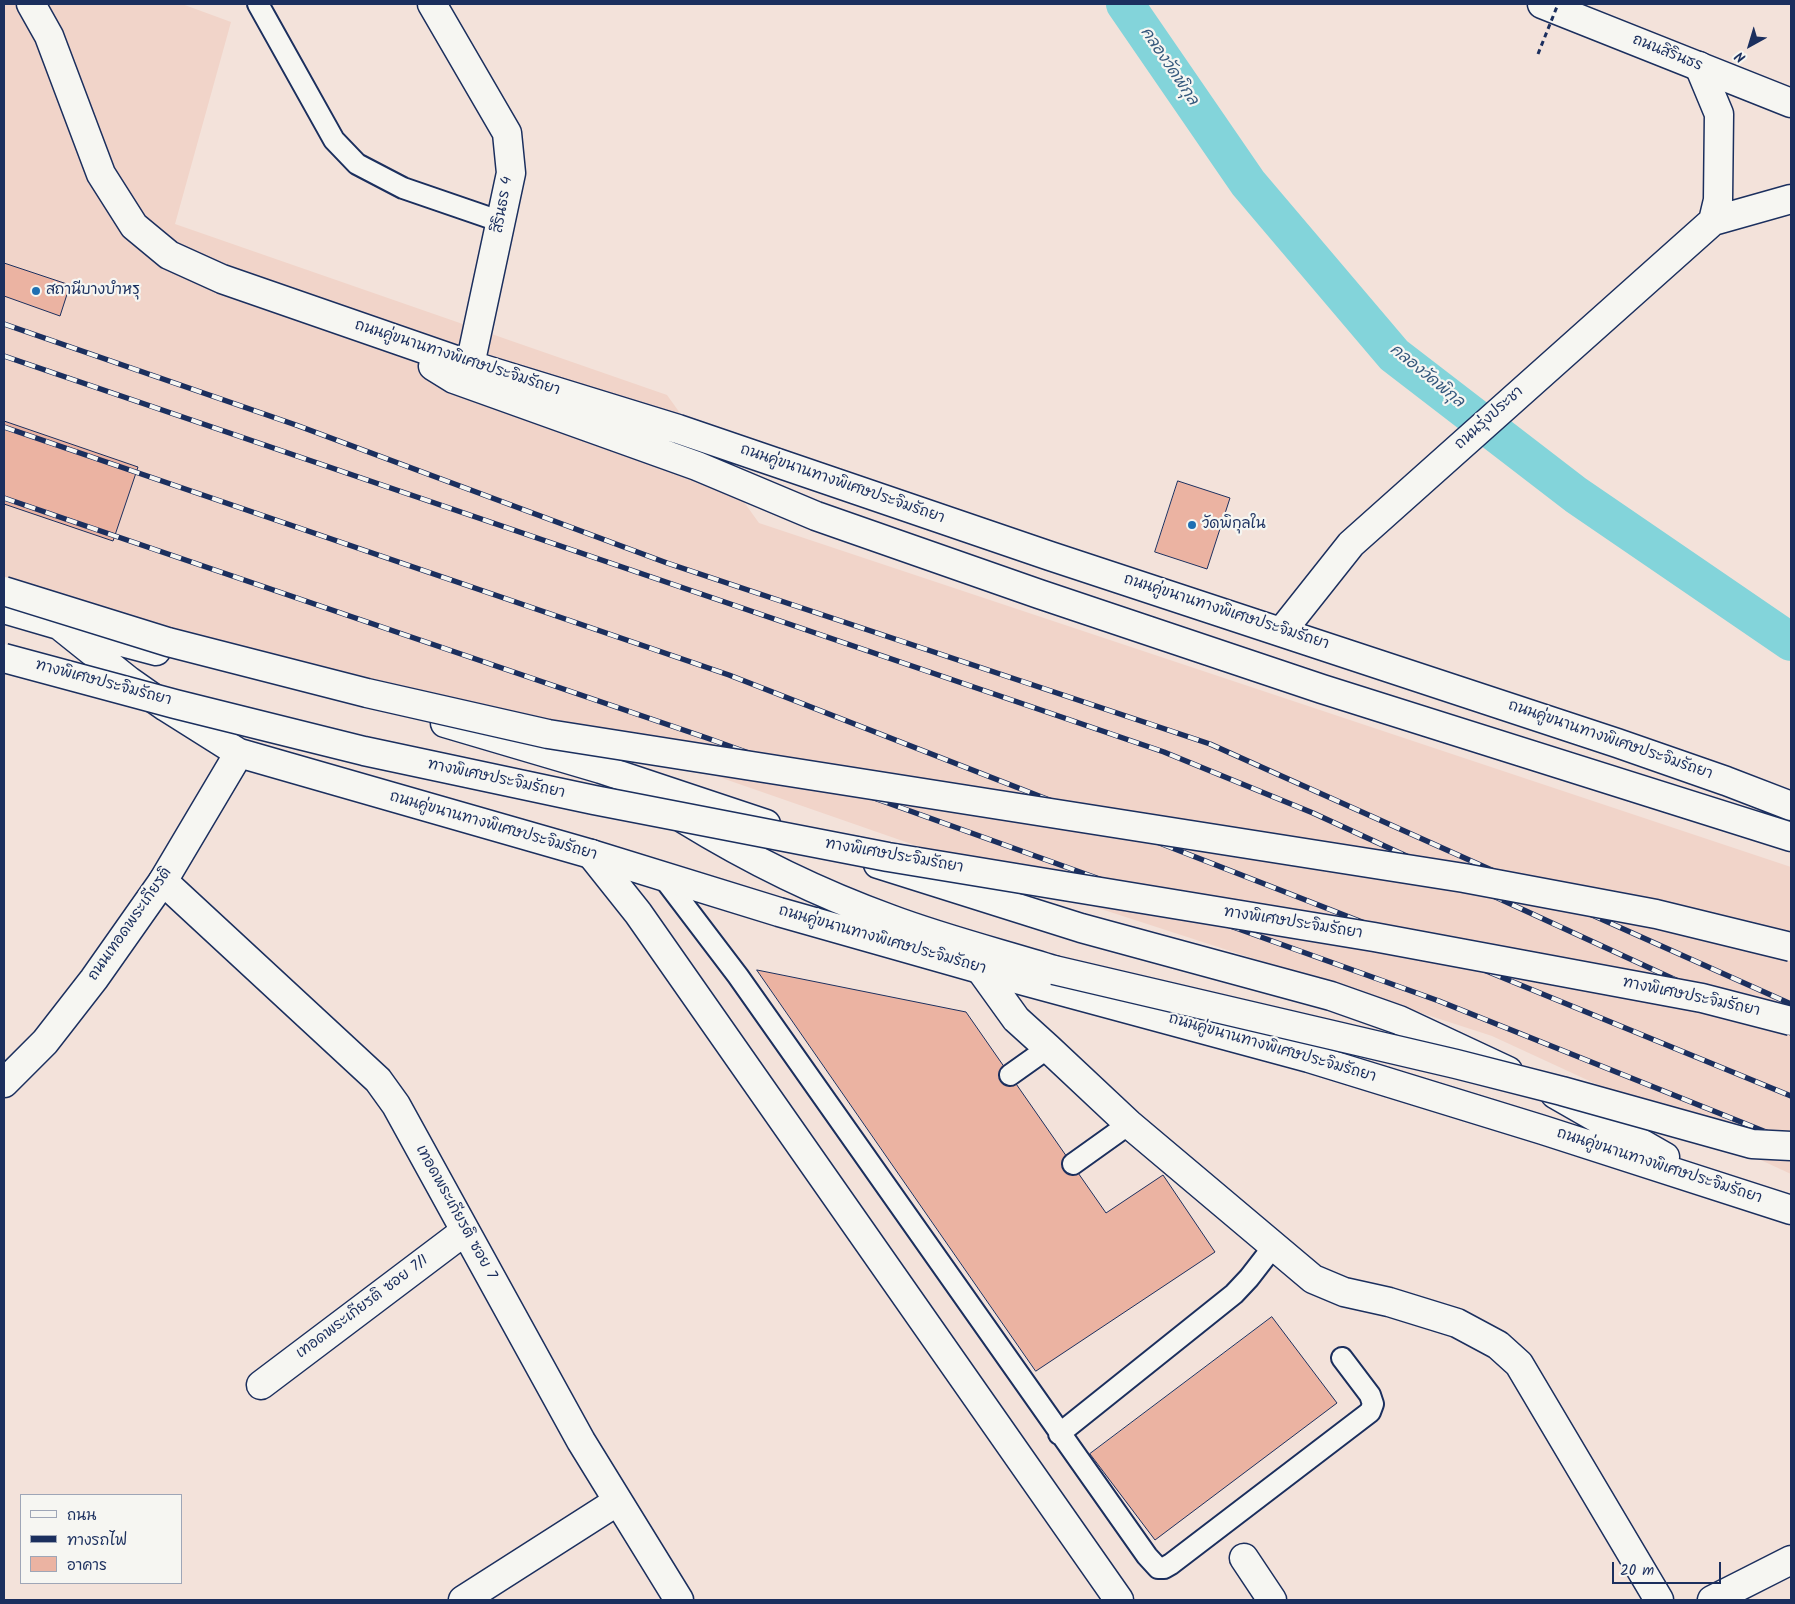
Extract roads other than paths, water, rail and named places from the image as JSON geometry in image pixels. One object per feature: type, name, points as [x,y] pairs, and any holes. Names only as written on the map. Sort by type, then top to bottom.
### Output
[{"type":"main road","name":"ถนนคู่ขนานทางพิเศษประจิมรัถยา","points":[[31,4],[49,36],[101,174],[134,226],[169,255],[222,279],[383,336],[678,429],[1050,556],[1618,743],[1791,806]]},
{"type":"main road","name":"สิรินธร 4","points":[[432,4],[507,133],[511,173],[470,364]]},
{"type":"main road","name":"ถนนสิรินธร","points":[[1542,4],[1791,103]]},
{"type":"main road","points":[[1699,66],[1719,114],[1718,200],[1713,221]]},
{"type":"main road","name":"ถนนรุ่งประชา","points":[[1282,632],[1351,544],[1713,221],[1791,199]]},
{"type":"main road","points":[[383,336],[454,379],[697,466],[816,516],[1039,594],[1322,689],[1791,838]]},
{"type":"main road","points":[[4,591],[168,642],[366,693],[548,734],[1464,878],[1656,914],[1791,947]]},
{"type":"main road","name":"ถนนคู่ขนานทางพิเศษประจิมรัถยา","points":[[4,609],[59,626],[128,681],[238,753],[591,854],[779,912],[1308,1058],[1543,1130],[1791,1210]]},
{"type":"main road","points":[[59,626],[467,729],[601,769],[964,892],[1081,928],[1331,996],[1399,1020],[1476,1055],[1564,1099],[1714,1185]]},
{"type":"main road","name":"ทางพิเศษประจิมรัถยา","points":[[4,658],[175,704],[364,751],[594,800],[888,857],[1374,937],[1702,998],[1791,1021]]},
{"type":"main road","name":"ถนนเทอดพระเกียรติ","points":[[4,1083],[45,1042],[94,979],[163,881],[238,753]]},
{"type":"main road","points":[[601,769],[703,831],[768,866],[828,895],[890,920],[1054,970]]},
{"type":"main road","points":[[591,854],[638,913],[1119,1600]]},
{"type":"main road","name":"เทอดพระเกียรติ ซอย 7","points":[[163,881],[378,1080],[396,1105],[582,1441],[679,1600]]},
{"type":"main road","points":[[779,912],[1054,970],[1456,1064],[1562,1090],[1752,1144],[1791,1146]]},
{"type":"main road","points":[[980,969],[1016,1019],[1129,1124],[1313,1279],[1344,1292],[1389,1302],[1457,1322],[1498,1345],[1519,1364],[1659,1600]]},
{"type":"main road","name":"เทอดพระเกียรติ ซอย 7/1","points":[[261,1385],[465,1231]]},
{"type":"main road","points":[[463,1600],[618,1501]]},
{"type":"main road","points":[[1244,1558],[1272,1600]]},
{"type":"main road","points":[[1712,1600],[1791,1560]]},
{"type":"lane","points":[[258,4],[334,140],[357,164],[403,188],[502,222]]},
{"type":"lane","points":[[662,876],[738,976],[1059,1434],[1146,1556],[1158,1568],[1164,1568],[1370,1412],[1373,1404],[1370,1395],[1342,1358]]},
{"type":"lane","points":[[1010,1075],[1048,1048]]},
{"type":"lane","points":[[1073,1164],[1129,1124]]},
{"type":"lane","points":[[1059,1434],[1234,1294],[1273,1247]]},
{"type":"waterway","name":"คลองวัดพิกุล","points":[[1125,4],[1248,183],[1394,355],[1576,495],[1791,642]]},
{"type":"railway","points":[[4,324],[296,425],[667,563],[1210,744],[1791,1004]]},
{"type":"railway","points":[[4,356],[1164,752],[1313,813],[1791,1033]]},
{"type":"railway","points":[[4,427],[729,675],[1462,961],[1791,1096]]},
{"type":"railway","points":[[4,498],[707,738],[1439,1001],[1791,1142]]},
{"type":"place","name":"สถานีบางบำหรุ","points":[[36,291]]},
{"type":"place","name":"วัดพิกุลใน","points":[[1192,525]]}]
